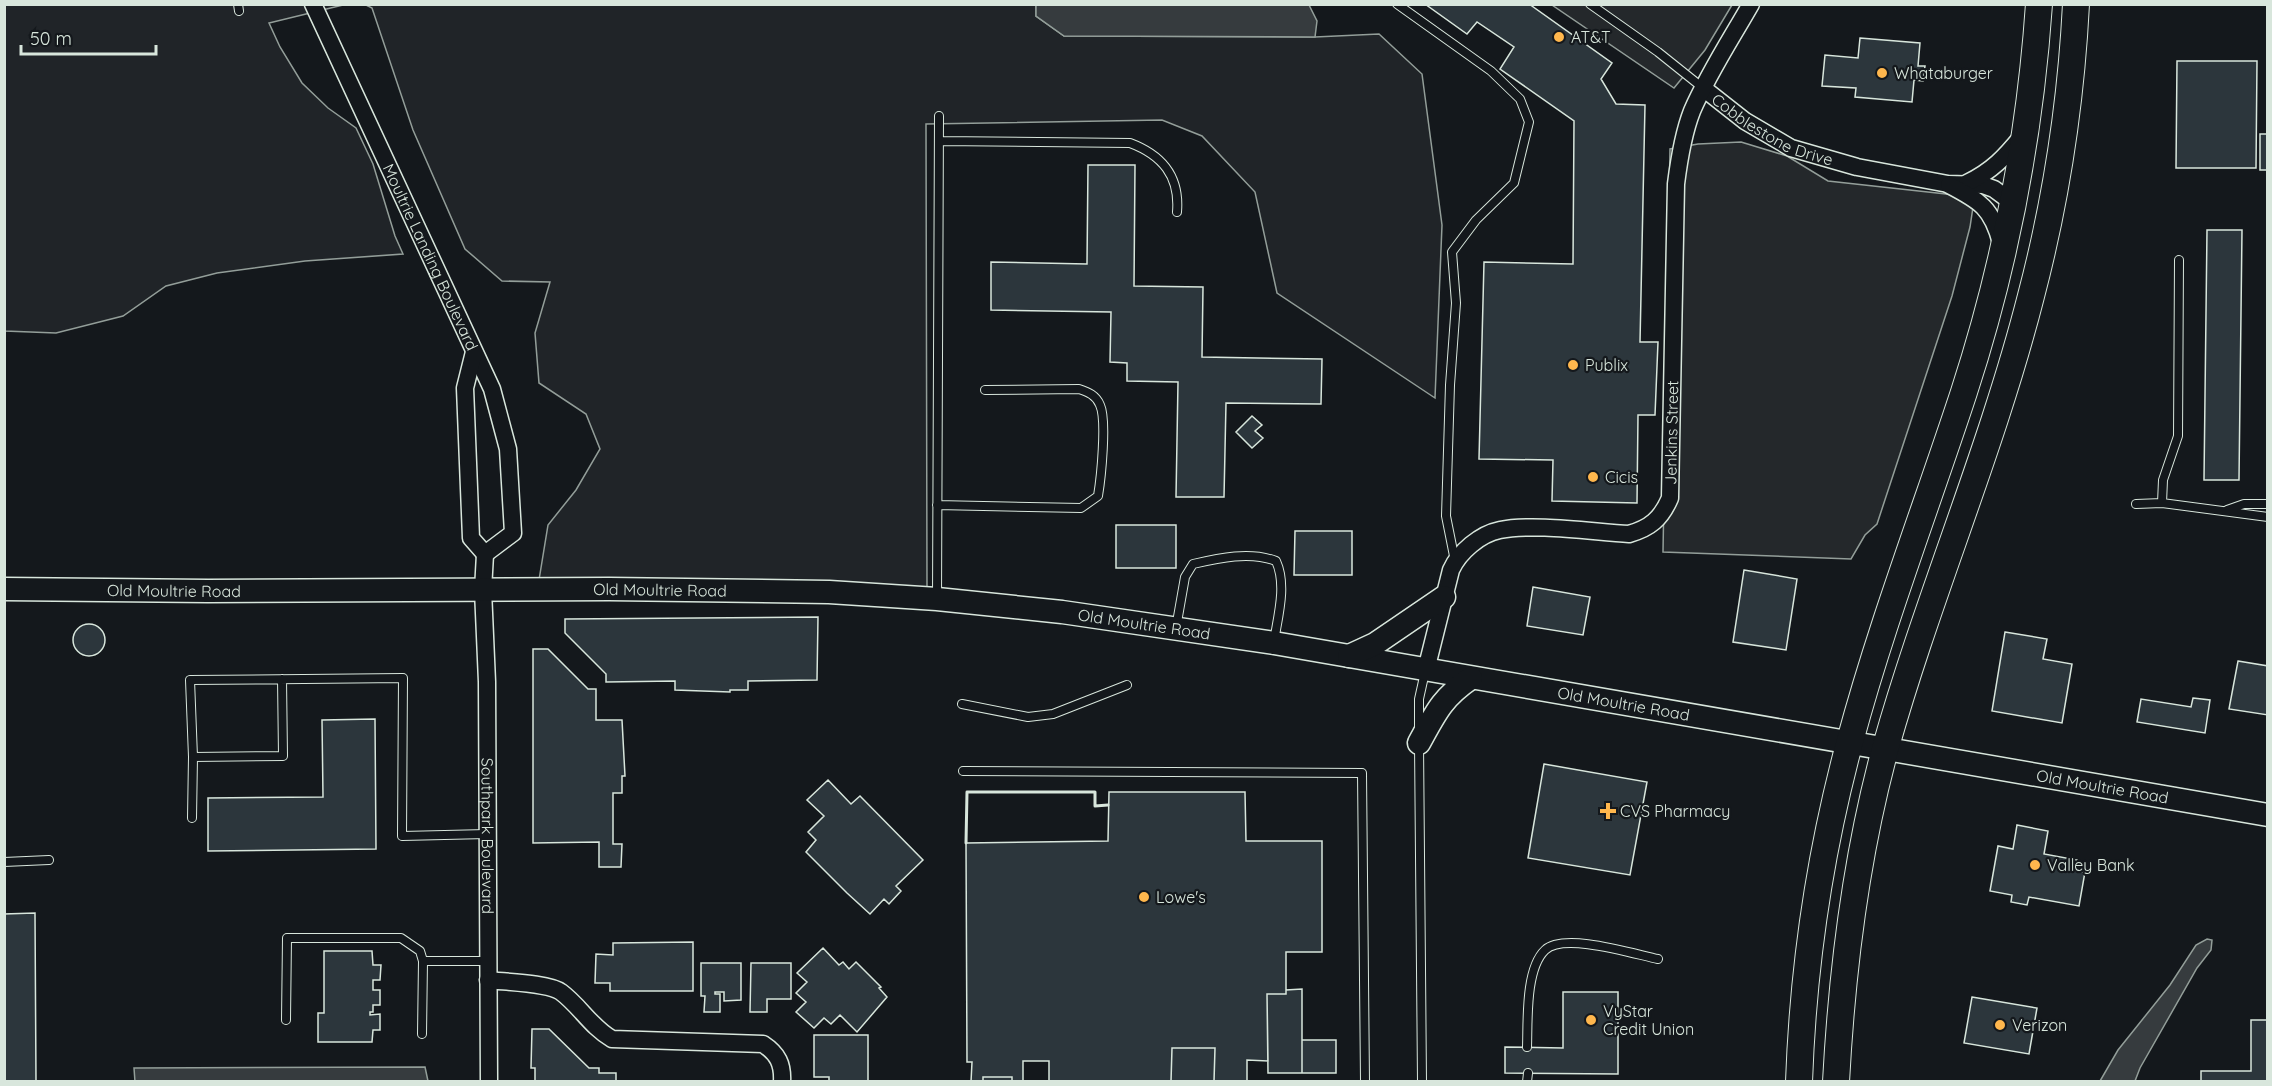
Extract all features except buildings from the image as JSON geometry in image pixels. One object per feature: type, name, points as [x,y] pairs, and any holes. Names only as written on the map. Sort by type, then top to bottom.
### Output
[{"type":"main road","points":[[1799,1082],[1812,927],[1827,838],[1850,742],[1872,665],[1965,390],[2003,251],[2026,131],[2039,4]]},
{"type":"main road","points":[[1836,1082],[1846,955],[1855,891],[1886,749],[1913,656],[2014,357],[2031,296],[2058,167],[2067,105],[2076,4]]},
{"type":"main road","points":[[2013,202],[2026,236],[2031,296]]},
{"type":"main road","name":"Old Moultrie Road","points":[[4,589],[817,591],[937,598],[1062,612],[1274,643],[2268,814]]},
{"type":"main road","points":[[1350,656],[1375,644],[1444,597]]},
{"type":"main road","points":[[1419,743],[1443,700],[1471,678]]},
{"type":"street","name":"Moultrie Landing Boulevard","points":[[313,4],[474,352],[465,388],[471,538],[485,554]]},
{"type":"street","name":"Jenkins Street","points":[[1455,561],[1480,539],[1498,530],[1530,528],[1629,534],[1644,530],[1656,522],[1664,512],[1670,498],[1676,184],[1682,146],[1691,113],[1703,88],[1751,4]]},
{"type":"street","name":"Cobblestone Drive","points":[[1703,88],[1745,121],[1791,148],[1857,167],[1994,189],[2013,202]]},
{"type":"street","points":[[1957,184],[1985,174],[2003,159],[2026,131]]},
{"type":"street","name":"Cobblestone Drive","points":[[1957,184],[1986,210],[1996,225],[2003,251]]},
{"type":"street","points":[[474,352],[492,389],[508,449],[513,533],[485,554]]},
{"type":"street","name":"Southpark Boulevard","points":[[485,554],[483,590],[487,682],[489,1082]]},
{"type":"street","points":[[1426,670],[1455,561]]},
{"type":"street","points":[[488,980],[539,985],[560,990],[598,1031],[612,1039],[763,1044],[778,1058],[782,1067],[782,1082]]},
{"type":"lane","points":[[1397,4],[1491,71],[1520,99],[1529,122],[1514,183],[1476,220],[1452,252],[1456,303],[1450,385],[1446,516],[1455,561]]},
{"type":"lane","name":"Cobblestone Drive","points":[[1590,4],[1658,52],[1703,88]]},
{"type":"lane","points":[[937,598],[939,116]]},
{"type":"lane","points":[[939,141],[1130,143],[1147,149],[1167,168],[1175,184],[1177,212]]},
{"type":"lane","points":[[2162,503],[2163,480],[2178,436],[2179,260]]},
{"type":"lane","points":[[937,505],[1081,508],[1098,496],[1103,421],[1101,405],[1091,393],[1079,389],[985,390]]},
{"type":"lane","points":[[2136,504],[2162,503],[2268,517]]},
{"type":"lane","points":[[2227,510],[2244,504],[2268,504]]},
{"type":"lane","points":[[1176,628],[1185,577],[1193,564],[1222,558],[1263,556],[1276,561],[1280,571],[1281,600],[1274,643]]},
{"type":"lane","points":[[1422,1082],[1419,699],[1426,670]]},
{"type":"lane","points":[[192,818],[190,680],[403,678],[402,836],[487,834]]},
{"type":"lane","points":[[192,757],[283,756],[282,679]]},
{"type":"lane","points":[[962,704],[1028,717],[1053,714],[1127,685]]},
{"type":"lane","points":[[963,771],[1362,773],[1365,1082]]},
{"type":"lane","points":[[4,862],[50,860]]},
{"type":"lane","points":[[286,1020],[287,938],[400,938],[420,951],[423,961],[422,1034]]},
{"type":"lane","points":[[1527,1047],[1528,998],[1535,969],[1545,950],[1558,943],[1584,943],[1658,959]]},
{"type":"lane","points":[[423,961],[488,961]]},
{"type":"shaded area","points":[[1036,4],[1036,16],[1064,36],[1315,37],[1379,34],[1422,74],[1442,225],[1435,398],[1277,293],[1255,192],[1202,136],[1162,120],[926,124],[927,589],[539,580],[548,525],[576,490],[600,449],[586,414],[539,383],[535,333],[550,282],[502,281],[465,249],[413,130],[372,8],[366,5]]},
{"type":"shaded area","points":[[5,5],[343,5],[269,23],[280,47],[302,83],[328,108],[356,128],[373,164],[395,236],[403,254],[305,261],[217,273],[166,286],[123,316],[56,333],[5,331]]},
{"type":"shaded area","points":[[1036,5],[1309,5],[1317,21],[1315,37],[1064,36],[1036,16]]},
{"type":"shaded area","points":[[1552,5],[1732,5],[1705,50],[1674,88]]},
{"type":"shaded area","points":[[1741,142],[1787,156],[1828,181],[1955,195],[1973,207],[1952,296],[1877,524],[1865,535],[1851,559],[1663,552],[1670,149],[1698,144]]},
{"type":"shaded area","points":[[2207,939],[2212,940],[2211,950],[2197,968],[2140,1068],[2135,1081],[2100,1081],[2118,1050],[2170,985],[2196,945]]},
{"type":"shaded area","points":[[425,1067],[428,1081],[135,1082],[134,1068]]},
{"type":"wall","points":[[966,843],[967,792],[1095,792],[1095,806],[1108,805]]},
{"type":"place","name":"AT&T","points":[[1559,37]]},
{"type":"place","name":"Whataburger","points":[[1882,73]]},
{"type":"place","name":"Publix","points":[[1573,365]]},
{"type":"place","name":"Cicis","points":[[1593,477]]},
{"type":"place","name":"CVS Pharmacy","points":[[1608,811]]},
{"type":"place","name":"Valley Bank","points":[[2035,865]]},
{"type":"place","name":"Lowe's","points":[[1144,897]]},
{"type":"place","name":"VyStar Credit Union","points":[[1591,1020]]},
{"type":"place","name":"Verizon","points":[[2000,1025]]}]
